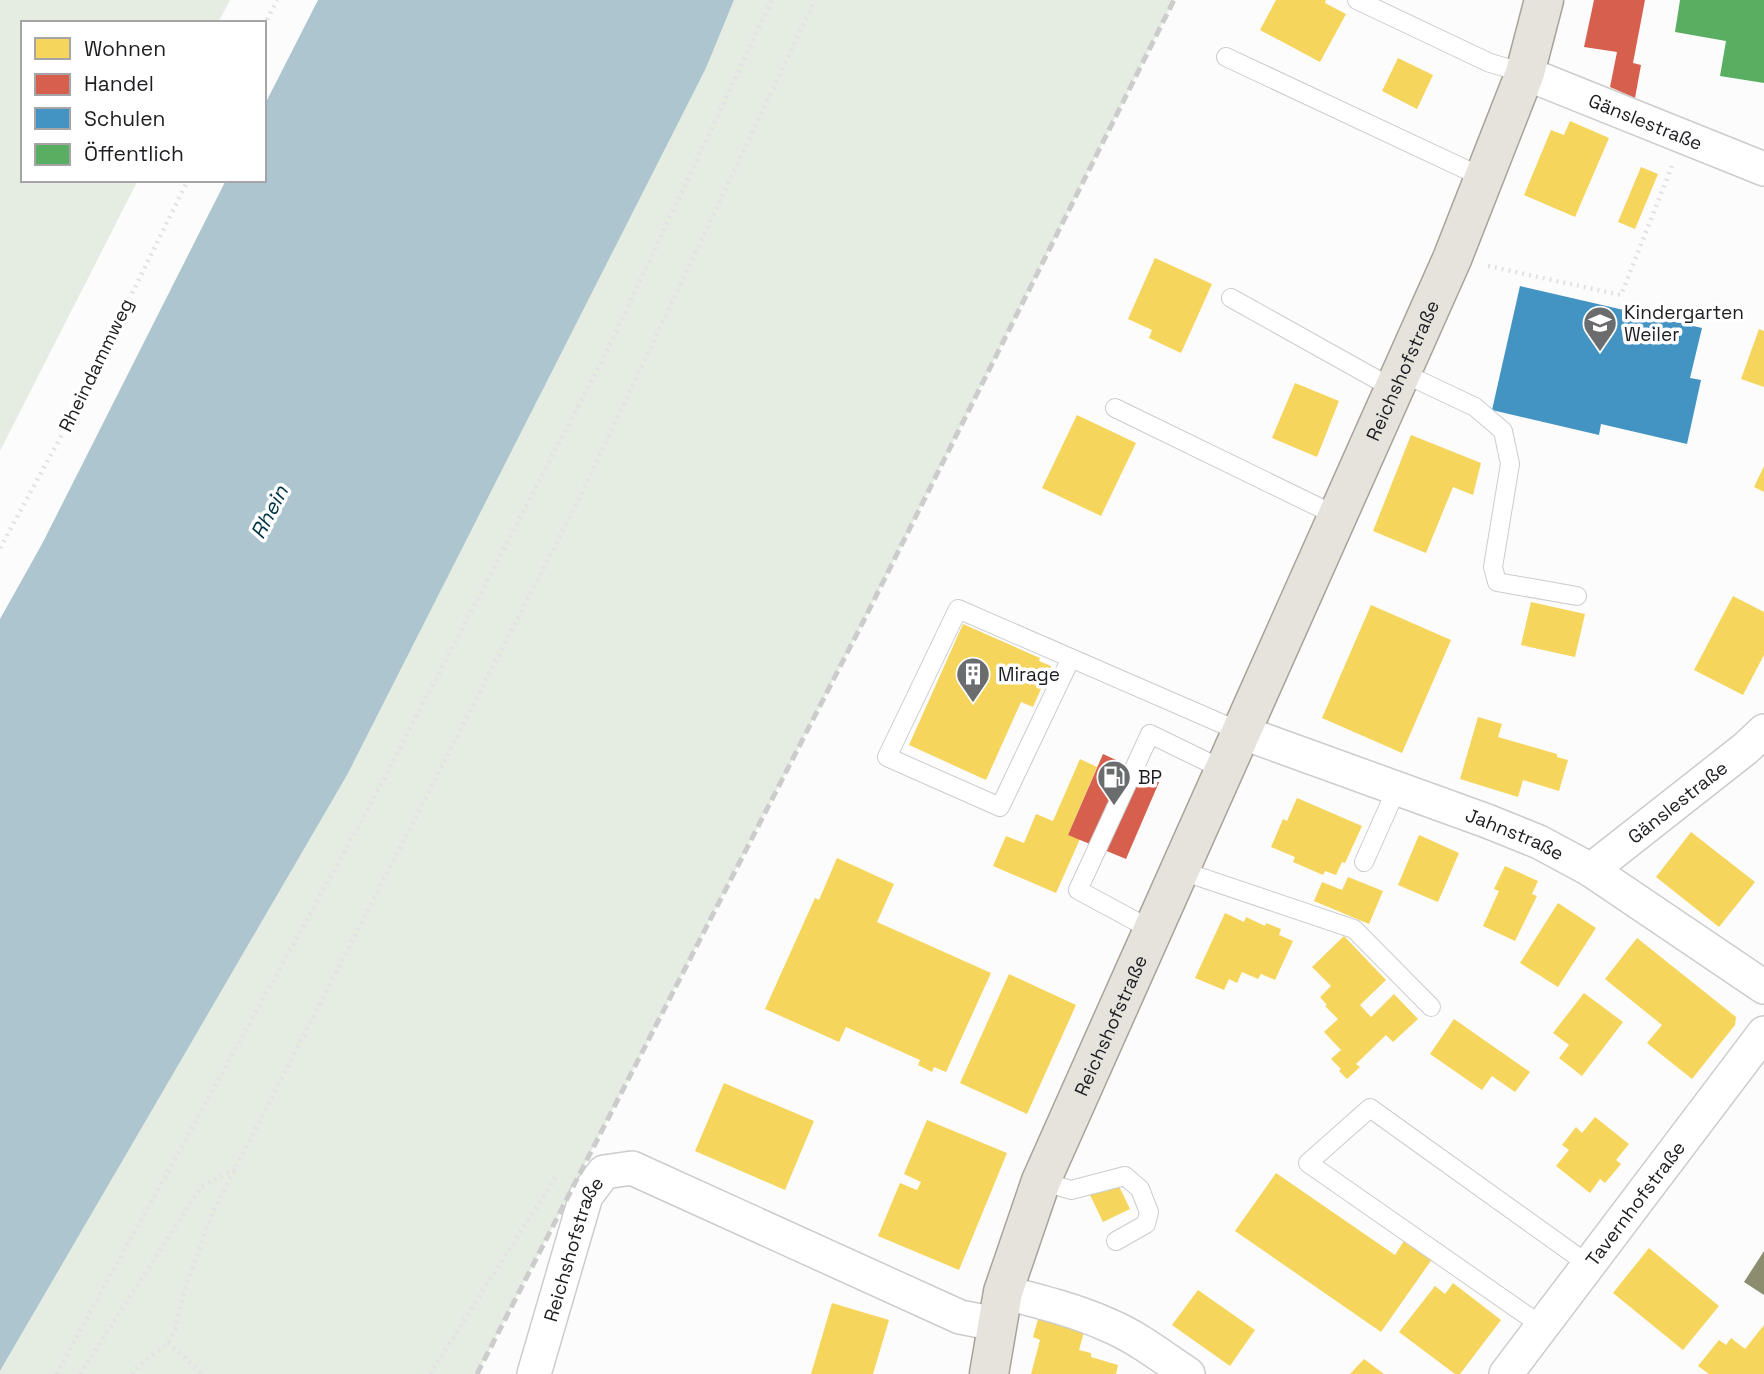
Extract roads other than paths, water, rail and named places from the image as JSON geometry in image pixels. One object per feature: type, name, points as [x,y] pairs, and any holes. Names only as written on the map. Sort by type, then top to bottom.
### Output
[{"type":"main road","name":"Reichshofstraße","points":[[989,1374],[1000,1308],[1041,1181],[1452,259],[1525,73],[1544,0]]},
{"type":"street","name":"Gänslestraße","points":[[1525,73],[1764,169]]},
{"type":"street","name":"Gänslestraße","points":[[1591,870],[1764,731]]},
{"type":"street","name":"Jahnstraße","points":[[1241,732],[1539,842],[1591,870],[1764,987]]},
{"type":"street","name":"Tavernhofstraße","points":[[1506,1374],[1764,1033]]},
{"type":"street","name":"Reichshofstraße","points":[[534,1374],[586,1196],[604,1172],[632,1168],[960,1317],[1000,1308]]},
{"type":"street","points":[[1000,1308],[1058,1306],[1109,1325],[1188,1374]]},
{"type":"lane","points":[[1357,0],[1490,63],[1525,73]]},
{"type":"lane","points":[[1226,57],[1484,178]]},
{"type":"lane","points":[[1231,298],[1398,381],[1475,407],[1503,431],[1510,464],[1493,567],[1497,582],[1577,596]]},
{"type":"lane","points":[[1115,408],[1337,516]]},
{"type":"lane","points":[[1071,659],[1000,807],[887,757],[958,609],[1241,732]]},
{"type":"lane","points":[[1153,930],[1078,890],[1150,734],[1224,770]]},
{"type":"lane","points":[[1364,862],[1397,788]]},
{"type":"lane","points":[[1179,870],[1354,929],[1431,1007]]},
{"type":"lane","points":[[1542,1326],[1308,1163],[1370,1108],[1589,1265]]},
{"type":"lane","points":[[1041,1181],[1071,1190],[1125,1177],[1140,1189],[1149,1212],[1146,1224],[1116,1241]]},
{"type":"water","name":"Rhein","points":[[318,0],[734,0],[706,68],[347,775],[0,1371],[0,619],[42,544],[225,182],[266,182],[266,102]]},
{"type":"railway","points":[[477,1374],[864,620],[1174,0]]},
{"type":"place","name":"Kindergarten Weiler","points":[[1600,353]]},
{"type":"place","name":"Mirage","points":[[973,704]]},
{"type":"place","name":"BP","points":[[1114,807]]}]
